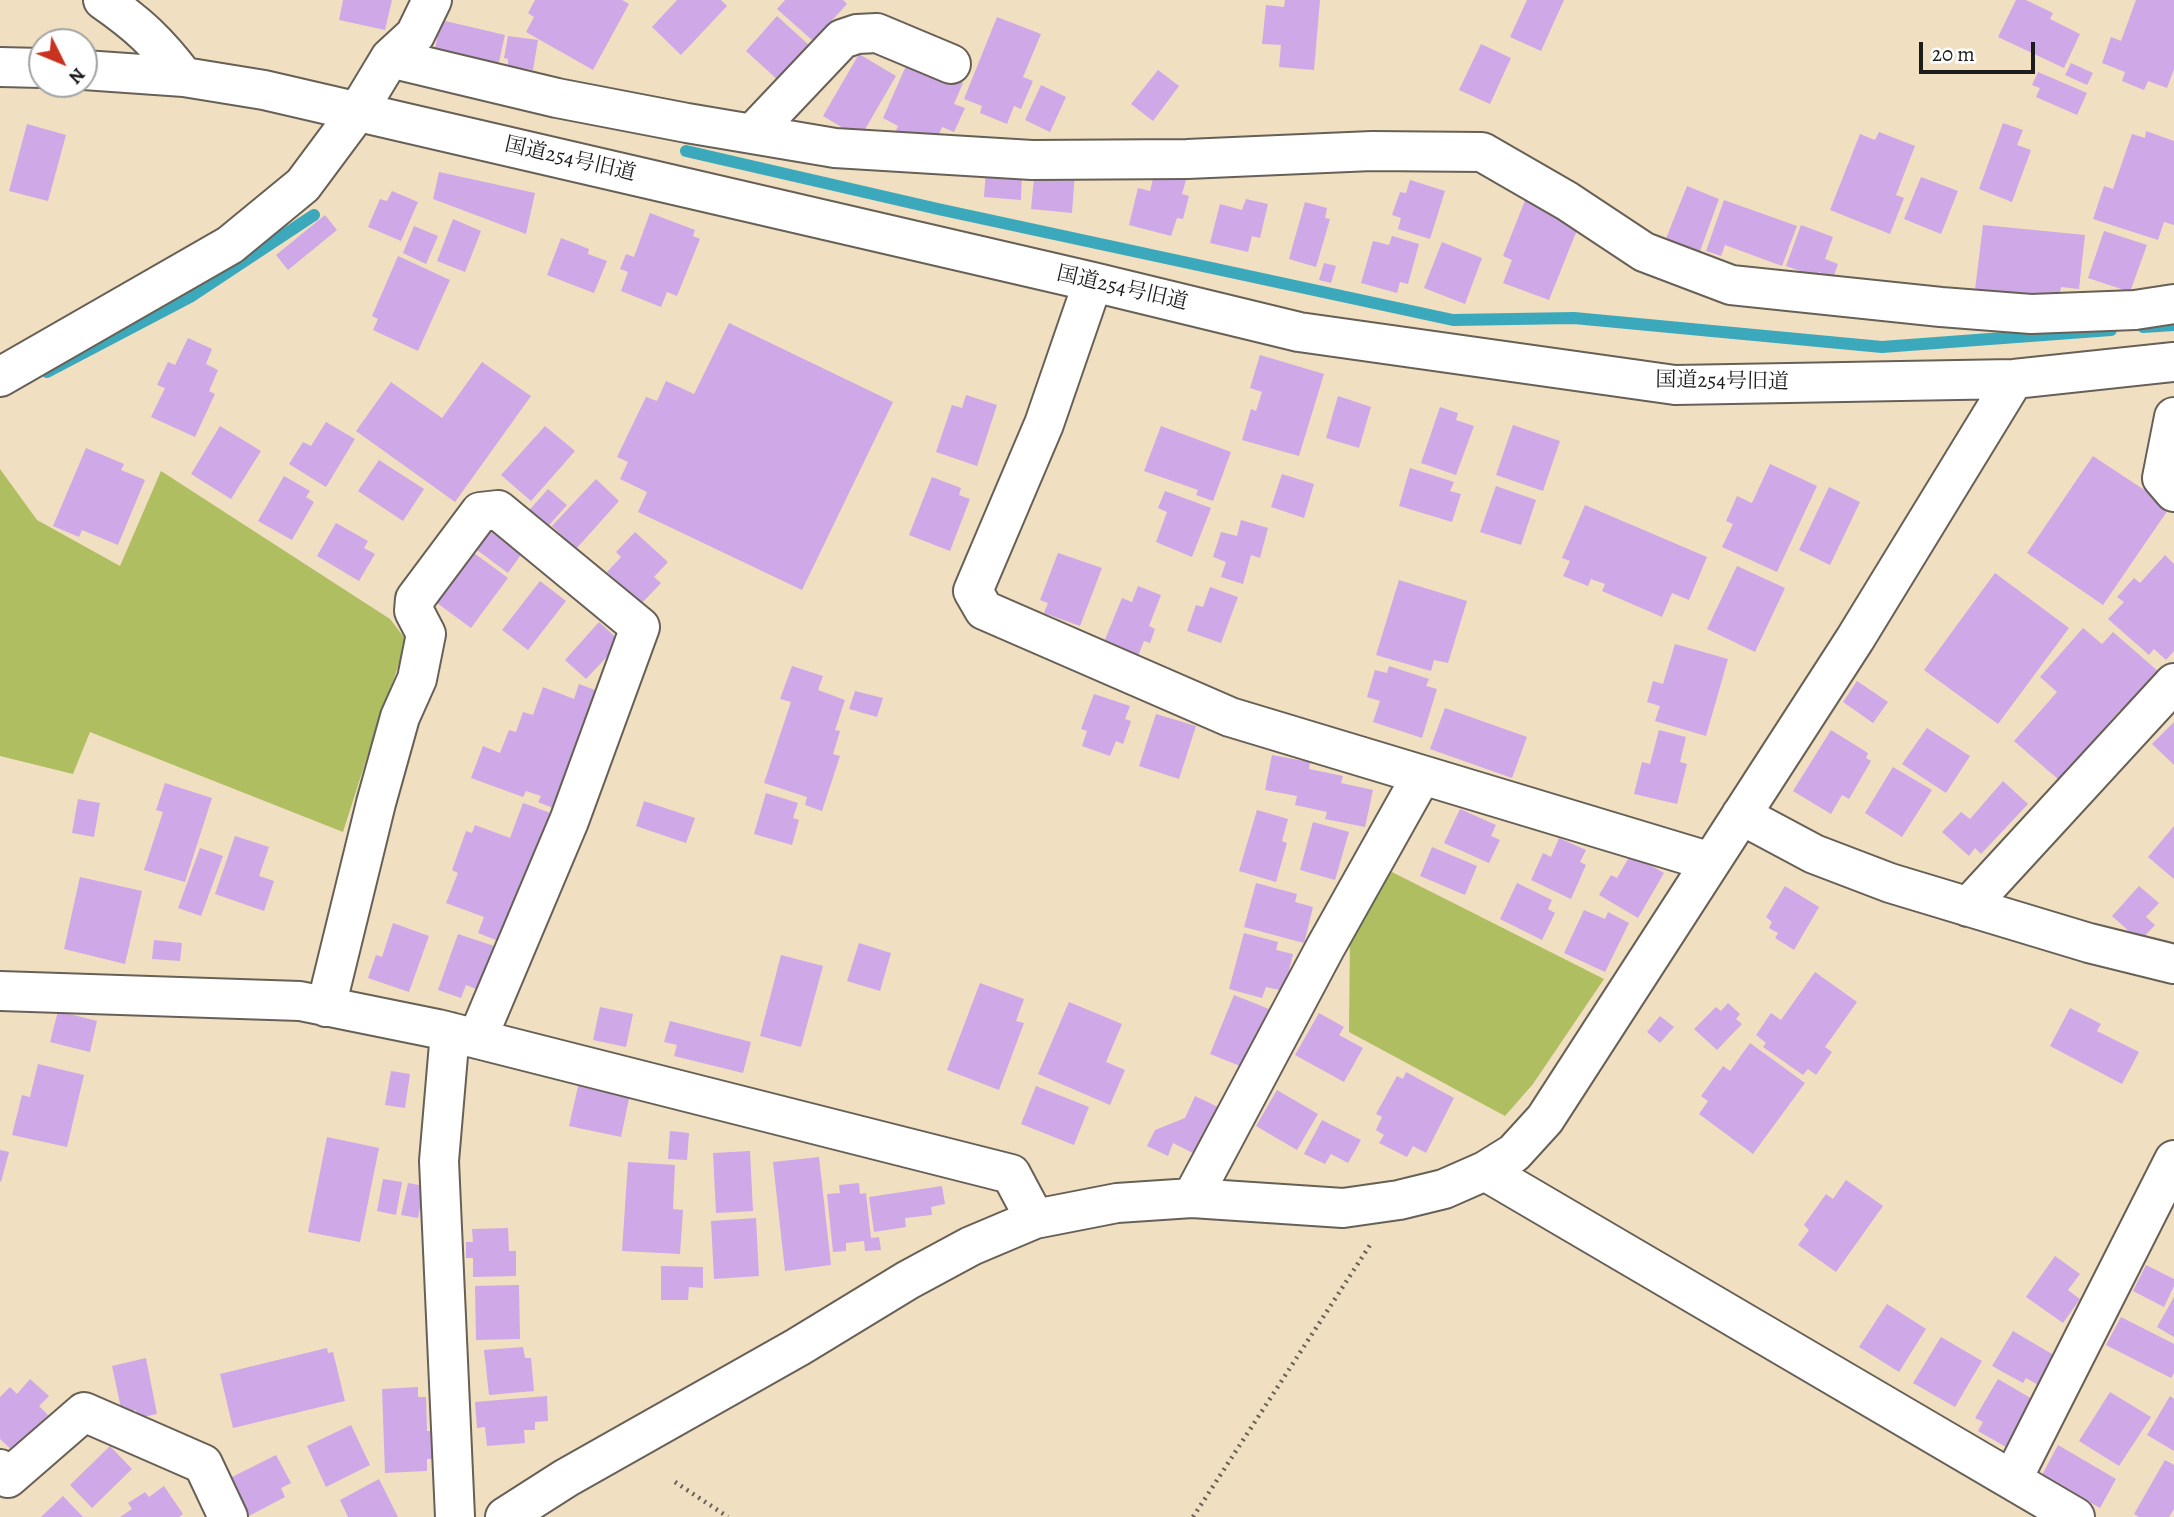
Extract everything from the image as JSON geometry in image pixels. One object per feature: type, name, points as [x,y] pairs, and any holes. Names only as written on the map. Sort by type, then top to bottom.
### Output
[{"type":"street","points":[[103,0],[135,23],[160,46],[184,77]]},
{"type":"street","points":[[0,377],[230,244],[303,185],[358,111],[390,58],[415,35],[432,0]]},
{"type":"street","points":[[753,133],[842,39],[857,34],[877,33],[951,64]]},
{"type":"street","points":[[390,58],[557,98],[835,148],[1032,160],[1187,159],[1372,151],[1482,152],[1567,201],[1644,252],[1731,285],[2031,314],[2135,310],[2174,304]]},
{"type":"street","points":[[0,67],[28,68]]},
{"type":"street","name":"国道254号旧道","points":[[98,71],[184,77],[264,90],[1299,331],[1675,386],[2014,379],[2173,360]]},
{"type":"street","points":[[1093,282],[1044,424],[973,591],[984,610],[1230,717],[1710,862]]},
{"type":"street","points":[[505,1517],[566,1478],[798,1347],[908,1280],[971,1246],[1035,1219],[1117,1203],[1192,1198],[1343,1208],[1399,1200],[1444,1189],[1485,1171],[1514,1153],[1545,1119],[1854,639],[2014,379]]},
{"type":"street","points":[[2174,417],[2162,478],[2174,492]]},
{"type":"street","points":[[326,1007],[376,803],[400,717],[416,679],[426,634],[414,611],[415,599],[480,512],[498,510],[640,626],[569,821],[464,1036],[439,1161],[455,1517]]},
{"type":"street","points":[[1968,907],[2174,683]]},
{"type":"street","points":[[1192,1198],[1325,948],[1422,775]]},
{"type":"street","points":[[1741,815],[1814,854],[1890,883],[2089,943],[2174,964]]},
{"type":"street","points":[[0,991],[300,1002],[464,1036],[1011,1174],[1035,1219]]},
{"type":"street","points":[[2012,1480],[2174,1160]]},
{"type":"street","points":[[1485,1171],[2074,1517]]},
{"type":"street","points":[[0,1469],[8,1478],[84,1412],[204,1464],[228,1517]]},
{"type":"path","points":[[1193,1517],[1399,1200]]},
{"type":"path","points":[[675,1482],[728,1517]]},
{"type":"green space","points":[[0,469],[37,520],[120,566],[161,471],[390,619],[407,641],[343,832],[90,732],[73,774],[0,756]]},
{"type":"green space","points":[[1388,870],[1604,979],[1533,1084],[1505,1116],[1349,1032],[1350,936]]},
{"type":"building","points":[[343,0],[392,0],[385,30],[339,20]]},
{"type":"building","points":[[535,0],[622,0],[629,4],[593,70],[526,32],[534,17],[528,13]]},
{"type":"building","points":[[677,0],[721,0],[727,6],[681,55],[652,27]]},
{"type":"building","points":[[785,0],[843,0],[847,4],[813,41],[777,9]]},
{"type":"building","points":[[1285,0],[1320,0],[1314,70],[1279,67],[1281,45],[1262,44],[1266,5],[1284,7]]},
{"type":"building","points":[[1527,0],[1564,0],[1541,51],[1510,37]]},
{"type":"building","points":[[2016,0],[2026,0],[2053,13],[2050,19],[2080,34],[2064,68],[1998,37]]},
{"type":"building","points":[[2136,0],[2174,0],[2174,69],[2167,88],[2148,81],[2144,90],[2122,81],[2125,72],[2102,63],[2111,37],[2121,41]]},
{"type":"building","points":[[777,16],[810,46],[779,81],[746,51]]},
{"type":"building","points":[[997,17],[1041,34],[1023,77],[1033,81],[1021,109],[1014,106],[1007,124],[980,113],[982,106],[964,99]]},
{"type":"building","points":[[441,20],[505,35],[498,66],[434,53]]},
{"type":"building","points":[[508,36],[538,40],[533,70],[508,66],[508,59],[504,58]]},
{"type":"building","points":[[1481,44],[1511,58],[1490,104],[1459,90]]},
{"type":"building","points":[[859,54],[896,76],[860,138],[823,116]]},
{"type":"building","points":[[909,59],[963,83],[954,104],[965,108],[954,132],[942,127],[936,141],[894,135],[898,126],[883,118]]},
{"type":"building","points":[[2071,63],[2093,73],[2087,85],[2065,75]]},
{"type":"building","points":[[1158,70],[1179,86],[1153,121],[1131,104]]},
{"type":"building","points":[[2038,72],[2087,93],[2077,115],[2036,97],[2040,88],[2032,85]]},
{"type":"building","points":[[1041,85],[1066,97],[1050,132],[1025,120]]},
{"type":"building","points":[[2003,123],[2023,130],[2017,145],[2031,150],[2012,202],[1979,189]]},
{"type":"building","points":[[27,124],[66,135],[48,201],[9,191]]},
{"type":"building","points":[[2146,131],[2174,141],[2174,225],[2164,222],[2158,240],[2093,219],[2104,186],[2113,189],[2132,134],[2145,138]]},
{"type":"building","points":[[1879,132],[1915,146],[1896,195],[1904,198],[1890,234],[1830,210],[1860,134],[1875,140]]},
{"type":"building","points":[[1035,169],[1075,172],[1072,213],[1031,209]]},
{"type":"building","points":[[986,170],[1022,173],[1021,200],[984,197]]},
{"type":"building","points":[[1155,171],[1186,180],[1182,194],[1189,196],[1183,219],[1177,218],[1171,236],[1129,225],[1138,188],[1150,191]]},
{"type":"building","points":[[439,172],[535,193],[526,234],[433,199]]},
{"type":"building","points":[[1921,177],[1958,191],[1941,234],[1904,219]]},
{"type":"building","points":[[1410,180],[1445,191],[1430,239],[1398,229],[1401,218],[1392,215],[1400,192],[1406,193]]},
{"type":"building","points":[[1687,186],[1719,199],[1699,254],[1665,241]]},
{"type":"building","points":[[392,191],[418,202],[401,241],[368,227],[380,199],[387,201]]},
{"type":"building","points":[[1526,198],[1579,225],[1549,300],[1503,283],[1512,260],[1503,256]]},
{"type":"building","points":[[1246,199],[1268,204],[1260,238],[1252,236],[1248,252],[1210,243],[1220,204],[1242,210]]},
{"type":"building","points":[[1724,200],[1797,226],[1782,266],[1725,245],[1721,256],[1706,251]]},
{"type":"building","points":[[1305,202],[1327,208],[1325,218],[1330,219],[1316,267],[1289,259]]},
{"type":"building","points":[[650,213],[695,230],[693,236],[700,239],[677,296],[667,292],[661,307],[621,291],[628,272],[620,269],[626,254],[634,257]]},
{"type":"building","points":[[325,215],[337,230],[288,270],[276,255]]},
{"type":"building","points":[[453,219],[481,231],[465,272],[437,261]]},
{"type":"building","points":[[1801,225],[1833,237],[1825,259],[1838,264],[1833,278],[1819,272],[1817,277],[1786,266]]},
{"type":"building","points":[[1983,225],[2085,235],[2079,289],[2061,287],[2059,298],[1975,290]]},
{"type":"building","points":[[414,226],[438,236],[426,264],[403,253]]},
{"type":"building","points":[[2104,231],[2147,245],[2130,292],[2088,278]]},
{"type":"building","points":[[1392,236],[1419,244],[1408,284],[1400,282],[1397,293],[1361,283],[1373,241],[1389,245]]},
{"type":"building","points":[[561,238],[589,249],[588,254],[607,261],[594,293],[547,275]]},
{"type":"building","points":[[1442,242],[1482,258],[1465,304],[1424,288]]},
{"type":"building","points":[[398,256],[450,280],[418,351],[373,330],[378,319],[372,316]]},
{"type":"building","points":[[1324,263],[1336,266],[1331,283],[1319,280]]},
{"type":"building","points":[[729,323],[893,402],[802,590],[638,512],[647,492],[620,479],[628,462],[617,457],[646,397],[657,401],[666,381],[694,394]]},
{"type":"building","points":[[188,338],[212,349],[206,364],[218,370],[209,391],[215,394],[195,437],[151,417],[165,388],[157,385],[168,362],[175,365]]},
{"type":"building","points":[[1260,355],[1324,374],[1299,456],[1242,440],[1251,409],[1256,411],[1262,392],[1250,388]]},
{"type":"building","points":[[482,362],[531,396],[455,502],[356,431],[391,382],[442,418]]},
{"type":"building","points":[[966,395],[997,405],[977,466],[936,452],[952,405],[962,408]]},
{"type":"building","points":[[1338,396],[1371,407],[1359,448],[1326,438]]},
{"type":"building","points":[[1440,407],[1458,413],[1456,420],[1474,426],[1456,475],[1421,463]]},
{"type":"building","points":[[326,422],[355,439],[326,487],[289,464],[303,442],[311,446]]},
{"type":"building","points":[[1513,425],[1560,441],[1543,491],[1496,475]]},
{"type":"building","points":[[220,426],[261,451],[231,499],[191,474]]},
{"type":"building","points":[[545,426],[575,451],[531,501],[501,475]]},
{"type":"building","points":[[1161,426],[1231,452],[1213,501],[1196,495],[1198,490],[1144,471]]},
{"type":"building","points":[[86,448],[124,464],[121,470],[145,480],[118,545],[82,530],[79,537],[53,526]]},
{"type":"building","points":[[2093,456],[2170,507],[2103,605],[2027,553]]},
{"type":"building","points":[[379,460],[424,489],[403,521],[358,491]]},
{"type":"building","points":[[1770,464],[1817,486],[1777,572],[1722,547],[1733,524],[1726,521],[1737,496],[1752,503]]},
{"type":"building","points":[[1410,468],[1454,482],[1450,491],[1461,494],[1452,522],[1399,506]]},
{"type":"building","points":[[1282,474],[1314,484],[1304,518],[1271,507]]},
{"type":"building","points":[[284,476],[310,491],[306,497],[314,502],[292,540],[258,521]]},
{"type":"building","points":[[932,477],[961,488],[959,495],[970,499],[950,551],[909,535]]},
{"type":"building","points":[[596,479],[619,501],[576,549],[552,526]]},
{"type":"building","points":[[1496,486],[1536,500],[1521,545],[1480,532]]},
{"type":"building","points":[[1829,487],[1860,502],[1830,565],[1799,550]]},
{"type":"building","points":[[548,489],[567,505],[543,532],[525,515]]},
{"type":"building","points":[[1165,491],[1211,508],[1192,557],[1156,542],[1167,512],[1158,508]]},
{"type":"building","points":[[1585,505],[1707,557],[1689,600],[1672,593],[1662,617],[1602,591],[1605,584],[1591,579],[1588,586],[1563,576],[1570,561],[1562,558]]},
{"type":"building","points":[[1241,520],[1268,528],[1260,558],[1251,555],[1243,584],[1221,577],[1226,562],[1213,557],[1221,532],[1237,536]]},
{"type":"building","points":[[336,523],[368,541],[364,548],[375,554],[359,581],[317,556]]},
{"type":"building","points":[[494,527],[525,549],[508,573],[477,550]]},
{"type":"building","points":[[635,532],[668,562],[654,577],[661,583],[642,603],[607,572],[621,557],[616,552]]},
{"type":"building","points":[[474,553],[508,578],[471,628],[437,603]]},
{"type":"building","points":[[1058,553],[1102,568],[1080,626],[1044,613],[1048,603],[1040,600]]},
{"type":"building","points":[[2165,555],[2174,564],[2174,651],[2166,660],[2154,649],[2149,655],[2108,619],[2124,602],[2117,597],[2134,578],[2140,583]]},
{"type":"building","points":[[1737,566],[1785,588],[1755,652],[1707,629]]},
{"type":"building","points":[[1995,573],[2069,628],[1998,724],[1924,670]]},
{"type":"building","points":[[1399,580],[1467,601],[1448,663],[1434,660],[1431,671],[1376,655]]},
{"type":"building","points":[[540,581],[566,601],[528,650],[502,630]]},
{"type":"building","points":[[1138,586],[1161,595],[1149,626],[1155,629],[1150,643],[1144,641],[1138,656],[1104,642],[1122,598],[1132,602]]},
{"type":"building","points":[[1210,587],[1238,597],[1221,643],[1187,631],[1196,605],[1203,607]]},
{"type":"building","points":[[599,622],[621,642],[586,679],[565,660]]},
{"type":"building","points":[[2083,628],[2102,644],[2113,632],[2159,672],[2123,713],[2120,710],[2059,780],[2014,741],[2057,692],[2040,677]]},
{"type":"building","points":[[1675,644],[1728,659],[1706,736],[1655,721],[1660,706],[1647,702],[1653,681],[1663,684]]},
{"type":"building","points":[[792,666],[823,676],[818,690],[845,700],[835,730],[840,731],[833,754],[840,756],[822,811],[805,805],[807,797],[764,783],[791,702],[780,699]]},
{"type":"building","points":[[1389,666],[1429,679],[1426,686],[1437,689],[1422,738],[1373,722],[1380,701],[1367,697],[1375,670],[1387,673]]},
{"type":"building","points":[[1857,681],[1888,702],[1873,723],[1843,702]]},
{"type":"building","points":[[579,684],[603,693],[558,810],[538,802],[541,796],[526,791],[523,797],[471,778],[483,746],[500,753],[509,730],[516,732],[523,712],[533,715],[543,687],[574,699]]},
{"type":"building","points":[[855,691],[883,698],[877,717],[849,709]]},
{"type":"building","points":[[1094,694],[1130,706],[1125,719],[1131,721],[1123,744],[1116,741],[1110,756],[1082,746],[1087,731],[1081,729]]},
{"type":"building","points":[[1445,708],[1527,737],[1512,778],[1430,749]]},
{"type":"building","points":[[1156,714],[1196,726],[1179,779],[1139,766]]},
{"type":"building","points":[[2174,722],[2174,765],[2152,744]]},
{"type":"building","points":[[1927,728],[1970,756],[1946,793],[1902,764]]},
{"type":"building","points":[[1659,730],[1686,737],[1680,762],[1687,764],[1677,804],[1634,794],[1642,762],[1650,764]]},
{"type":"building","points":[[1831,730],[1868,753],[1866,758],[1871,761],[1849,799],[1842,795],[1831,814],[1793,791]]},
{"type":"building","points":[[1272,755],[1310,762],[1309,769],[1343,776],[1341,783],[1373,790],[1365,827],[1325,819],[1327,812],[1295,805],[1297,796],[1265,790]]},
{"type":"building","points":[[1893,767],[1932,790],[1902,837],[1865,813]]},
{"type":"building","points":[[2003,781],[2028,804],[1981,854],[1975,848],[1969,856],[1942,832],[1961,812],[1970,819]]},
{"type":"building","points":[[165,783],[212,798],[185,882],[144,870],[163,812],[156,810]]},
{"type":"building","points":[[766,793],[798,803],[793,818],[799,820],[792,845],[754,834]]},
{"type":"building","points":[[78,799],[100,803],[94,837],[72,833]]},
{"type":"building","points":[[644,801],[695,818],[686,843],[636,826]]},
{"type":"building","points":[[523,803],[559,816],[506,944],[478,933],[484,917],[446,903],[458,873],[452,870],[466,831],[472,833],[475,825],[510,838]]},
{"type":"building","points":[[1460,809],[1496,825],[1491,836],[1500,840],[1489,863],[1444,843]]},
{"type":"building","points":[[1257,810],[1288,819],[1282,841],[1287,843],[1276,882],[1239,871]]},
{"type":"building","points":[[1313,822],[1349,832],[1335,880],[1300,870]]},
{"type":"building","points":[[2174,826],[2174,879],[2148,857]]},
{"type":"building","points":[[235,836],[269,847],[259,876],[274,881],[264,911],[215,894]]},
{"type":"building","points":[[1559,838],[1586,850],[1580,862],[1586,865],[1571,899],[1531,880],[1543,853],[1551,857]]},
{"type":"building","points":[[1432,847],[1477,866],[1465,895],[1420,876]]},
{"type":"building","points":[[200,848],[223,856],[201,916],[178,908]]},
{"type":"building","points":[[1631,854],[1664,873],[1638,918],[1599,895],[1611,875],[1617,878]]},
{"type":"building","points":[[80,877],[142,891],[125,964],[64,949]]},
{"type":"building","points":[[1256,883],[1297,894],[1295,902],[1313,907],[1304,943],[1244,927]]},
{"type":"building","points":[[1517,883],[1552,900],[1548,909],[1555,913],[1542,940],[1500,919]]},
{"type":"building","points":[[1785,886],[1819,907],[1794,950],[1775,938],[1778,933],[1769,928],[1772,922],[1766,917]]},
{"type":"building","points":[[2139,886],[2159,903],[2146,917],[2155,925],[2140,941],[2112,916]]},
{"type":"building","points":[[1584,910],[1605,919],[1608,912],[1629,923],[1605,972],[1564,953]]},
{"type":"building","points":[[393,923],[429,936],[409,992],[368,978],[376,955],[382,957]]},
{"type":"building","points":[[1244,933],[1278,942],[1276,950],[1293,954],[1284,991],[1266,987],[1262,998],[1229,989]]},
{"type":"building","points":[[458,934],[497,947],[481,991],[466,985],[461,998],[438,990]]},
{"type":"building","points":[[154,940],[182,943],[180,961],[152,959]]},
{"type":"building","points":[[859,943],[891,953],[880,991],[847,981]]},
{"type":"building","points":[[781,955],[823,966],[801,1047],[760,1036]]},
{"type":"building","points":[[1815,972],[1857,1002],[1825,1047],[1832,1052],[1816,1075],[1808,1069],[1803,1075],[1763,1047],[1766,1043],[1756,1035],[1771,1013],[1781,1020]]},
{"type":"building","points":[[980,983],[1024,999],[1016,1021],[1024,1023],[999,1090],[947,1070]]},
{"type":"building","points":[[1234,995],[1269,1009],[1245,1068],[1210,1054]]},
{"type":"building","points":[[1069,1002],[1122,1024],[1106,1062],[1125,1070],[1110,1105],[1038,1074]]},
{"type":"building","points":[[1728,1003],[1740,1014],[1736,1019],[1742,1024],[1717,1050],[1694,1029],[1716,1007],[1721,1011]]},
{"type":"building","points":[[600,1007],[633,1014],[626,1047],[593,1040]]},
{"type":"building","points":[[2070,1008],[2101,1024],[2097,1031],[2139,1052],[2122,1084],[2050,1046]]},
{"type":"building","points":[[58,1011],[97,1021],[90,1052],[50,1042]]},
{"type":"building","points":[[1319,1013],[1344,1027],[1339,1035],[1363,1048],[1344,1082],[1295,1055]]},
{"type":"building","points":[[1660,1016],[1674,1027],[1660,1043],[1647,1032]]},
{"type":"building","points":[[670,1021],[751,1042],[743,1073],[674,1056],[677,1045],[664,1042]]},
{"type":"building","points":[[1750,1043],[1805,1083],[1753,1154],[1699,1114],[1708,1101],[1701,1096],[1723,1066],[1730,1071]]},
{"type":"building","points":[[38,1064],[84,1075],[67,1147],[12,1135],[22,1095],[30,1097]]},
{"type":"building","points":[[391,1071],[410,1074],[405,1108],[385,1105]]},
{"type":"building","points":[[1406,1072],[1454,1098],[1426,1153],[1413,1146],[1407,1157],[1379,1143],[1384,1135],[1376,1130],[1382,1117],[1376,1114],[1397,1076],[1403,1079]]},
{"type":"building","points":[[579,1082],[630,1094],[621,1137],[569,1126]]},
{"type":"building","points":[[1036,1086],[1089,1107],[1074,1145],[1021,1124]]},
{"type":"building","points":[[1277,1090],[1318,1114],[1297,1150],[1256,1126]]},
{"type":"building","points":[[1195,1096],[1220,1108],[1197,1155],[1173,1143],[1168,1156],[1147,1146],[1155,1130],[1185,1118]]},
{"type":"building","points":[[1322,1120],[1361,1140],[1348,1163],[1331,1154],[1325,1164],[1304,1154]]},
{"type":"building","points":[[670,1131],[689,1133],[687,1160],[668,1159]]},
{"type":"building","points":[[327,1137],[379,1148],[360,1242],[308,1232]]},
{"type":"building","points":[[0,1150],[9,1152],[1,1182],[0,1181]]},
{"type":"building","points":[[750,1151],[753,1211],[716,1213],[713,1153]]},
{"type":"building","points":[[819,1157],[831,1265],[785,1271],[773,1162]]},
{"type":"building","points":[[628,1162],[675,1165],[673,1209],[683,1210],[680,1254],[622,1251]]},
{"type":"building","points":[[383,1179],[402,1182],[396,1215],[377,1211]]},
{"type":"building","points":[[1846,1180],[1883,1206],[1836,1272],[1798,1245],[1809,1230],[1804,1225],[1826,1194],[1833,1199]]},
{"type":"building","points":[[408,1183],[424,1186],[418,1218],[401,1215]]},
{"type":"building","points":[[859,1183],[860,1194],[866,1193],[871,1238],[879,1237],[881,1250],[865,1251],[864,1241],[846,1243],[846,1251],[833,1252],[827,1194],[840,1193],[839,1185]]},
{"type":"building","points":[[942,1186],[945,1204],[931,1207],[932,1215],[905,1218],[906,1227],[874,1232],[869,1197]]},
{"type":"building","points":[[756,1218],[759,1276],[714,1279],[711,1221]]},
{"type":"building","points":[[508,1228],[509,1251],[516,1251],[516,1276],[473,1277],[473,1258],[466,1258],[466,1242],[473,1242],[472,1229]]},
{"type":"building","points":[[2055,1256],[2080,1274],[2068,1290],[2080,1299],[2063,1323],[2026,1297]]},
{"type":"building","points":[[2146,1265],[2174,1279],[2174,1286],[2164,1307],[2133,1291]]},
{"type":"building","points":[[661,1266],[703,1267],[703,1288],[689,1287],[688,1300],[661,1300]]},
{"type":"building","points":[[519,1285],[520,1339],[476,1340],[475,1286]]},
{"type":"building","points":[[2174,1297],[2174,1337],[2157,1327]]},
{"type":"building","points":[[1887,1304],[1926,1329],[1899,1372],[1859,1347]]},
{"type":"building","points":[[2121,1317],[2174,1344],[2174,1373],[2171,1378],[2106,1345]]},
{"type":"building","points":[[2013,1331],[2057,1357],[2040,1386],[2026,1378],[2023,1383],[1992,1366]]},
{"type":"building","points":[[1941,1337],[1982,1361],[1955,1407],[1913,1383]]},
{"type":"building","points":[[523,1347],[525,1358],[531,1358],[534,1391],[489,1395],[484,1350]]},
{"type":"building","points":[[327,1348],[328,1353],[333,1352],[345,1401],[233,1428],[220,1374]]},
{"type":"building","points":[[146,1358],[157,1414],[138,1418],[136,1410],[122,1413],[112,1366]]},
{"type":"building","points":[[30,1379],[49,1396],[39,1406],[48,1415],[14,1452],[0,1439],[0,1397],[10,1387],[17,1394]]},
{"type":"building","points":[[1998,1379],[2034,1400],[2006,1447],[1978,1431],[1983,1422],[1975,1418]]},
{"type":"building","points":[[418,1387],[418,1397],[426,1397],[427,1431],[433,1431],[434,1459],[427,1459],[427,1471],[385,1473],[382,1389]]},
{"type":"building","points":[[2110,1392],[2151,1417],[2119,1466],[2079,1441]]},
{"type":"building","points":[[547,1396],[548,1421],[535,1422],[535,1430],[524,1430],[525,1443],[487,1446],[485,1427],[477,1428],[475,1402]]},
{"type":"building","points":[[2170,1396],[2174,1399],[2174,1451],[2147,1435]]},
{"type":"building","points":[[351,1425],[370,1465],[326,1487],[307,1446]]},
{"type":"building","points":[[2058,1445],[2116,1479],[2100,1508],[2042,1475]]},
{"type":"building","points":[[110,1446],[132,1469],[92,1508],[70,1485]]},
{"type":"building","points":[[276,1455],[291,1483],[281,1488],[285,1497],[247,1517],[228,1479]]},
{"type":"building","points":[[2165,1460],[2174,1465],[2174,1509],[2169,1517],[2139,1517],[2134,1514]]},
{"type":"building","points":[[379,1479],[398,1517],[348,1517],[340,1500]]},
{"type":"building","points":[[164,1486],[183,1514],[179,1517],[120,1517],[132,1509],[128,1503],[145,1492],[149,1497]]},
{"type":"building","points":[[63,1496],[83,1517],[41,1517]]},
{"type":"waterway","points":[[686,151],[938,209],[1453,320],[1574,318],[1882,347],[2111,330]]},
{"type":"waterway","points":[[47,372],[190,297],[314,215]]},
{"type":"waterway","points":[[2143,327],[2174,325]]}]
